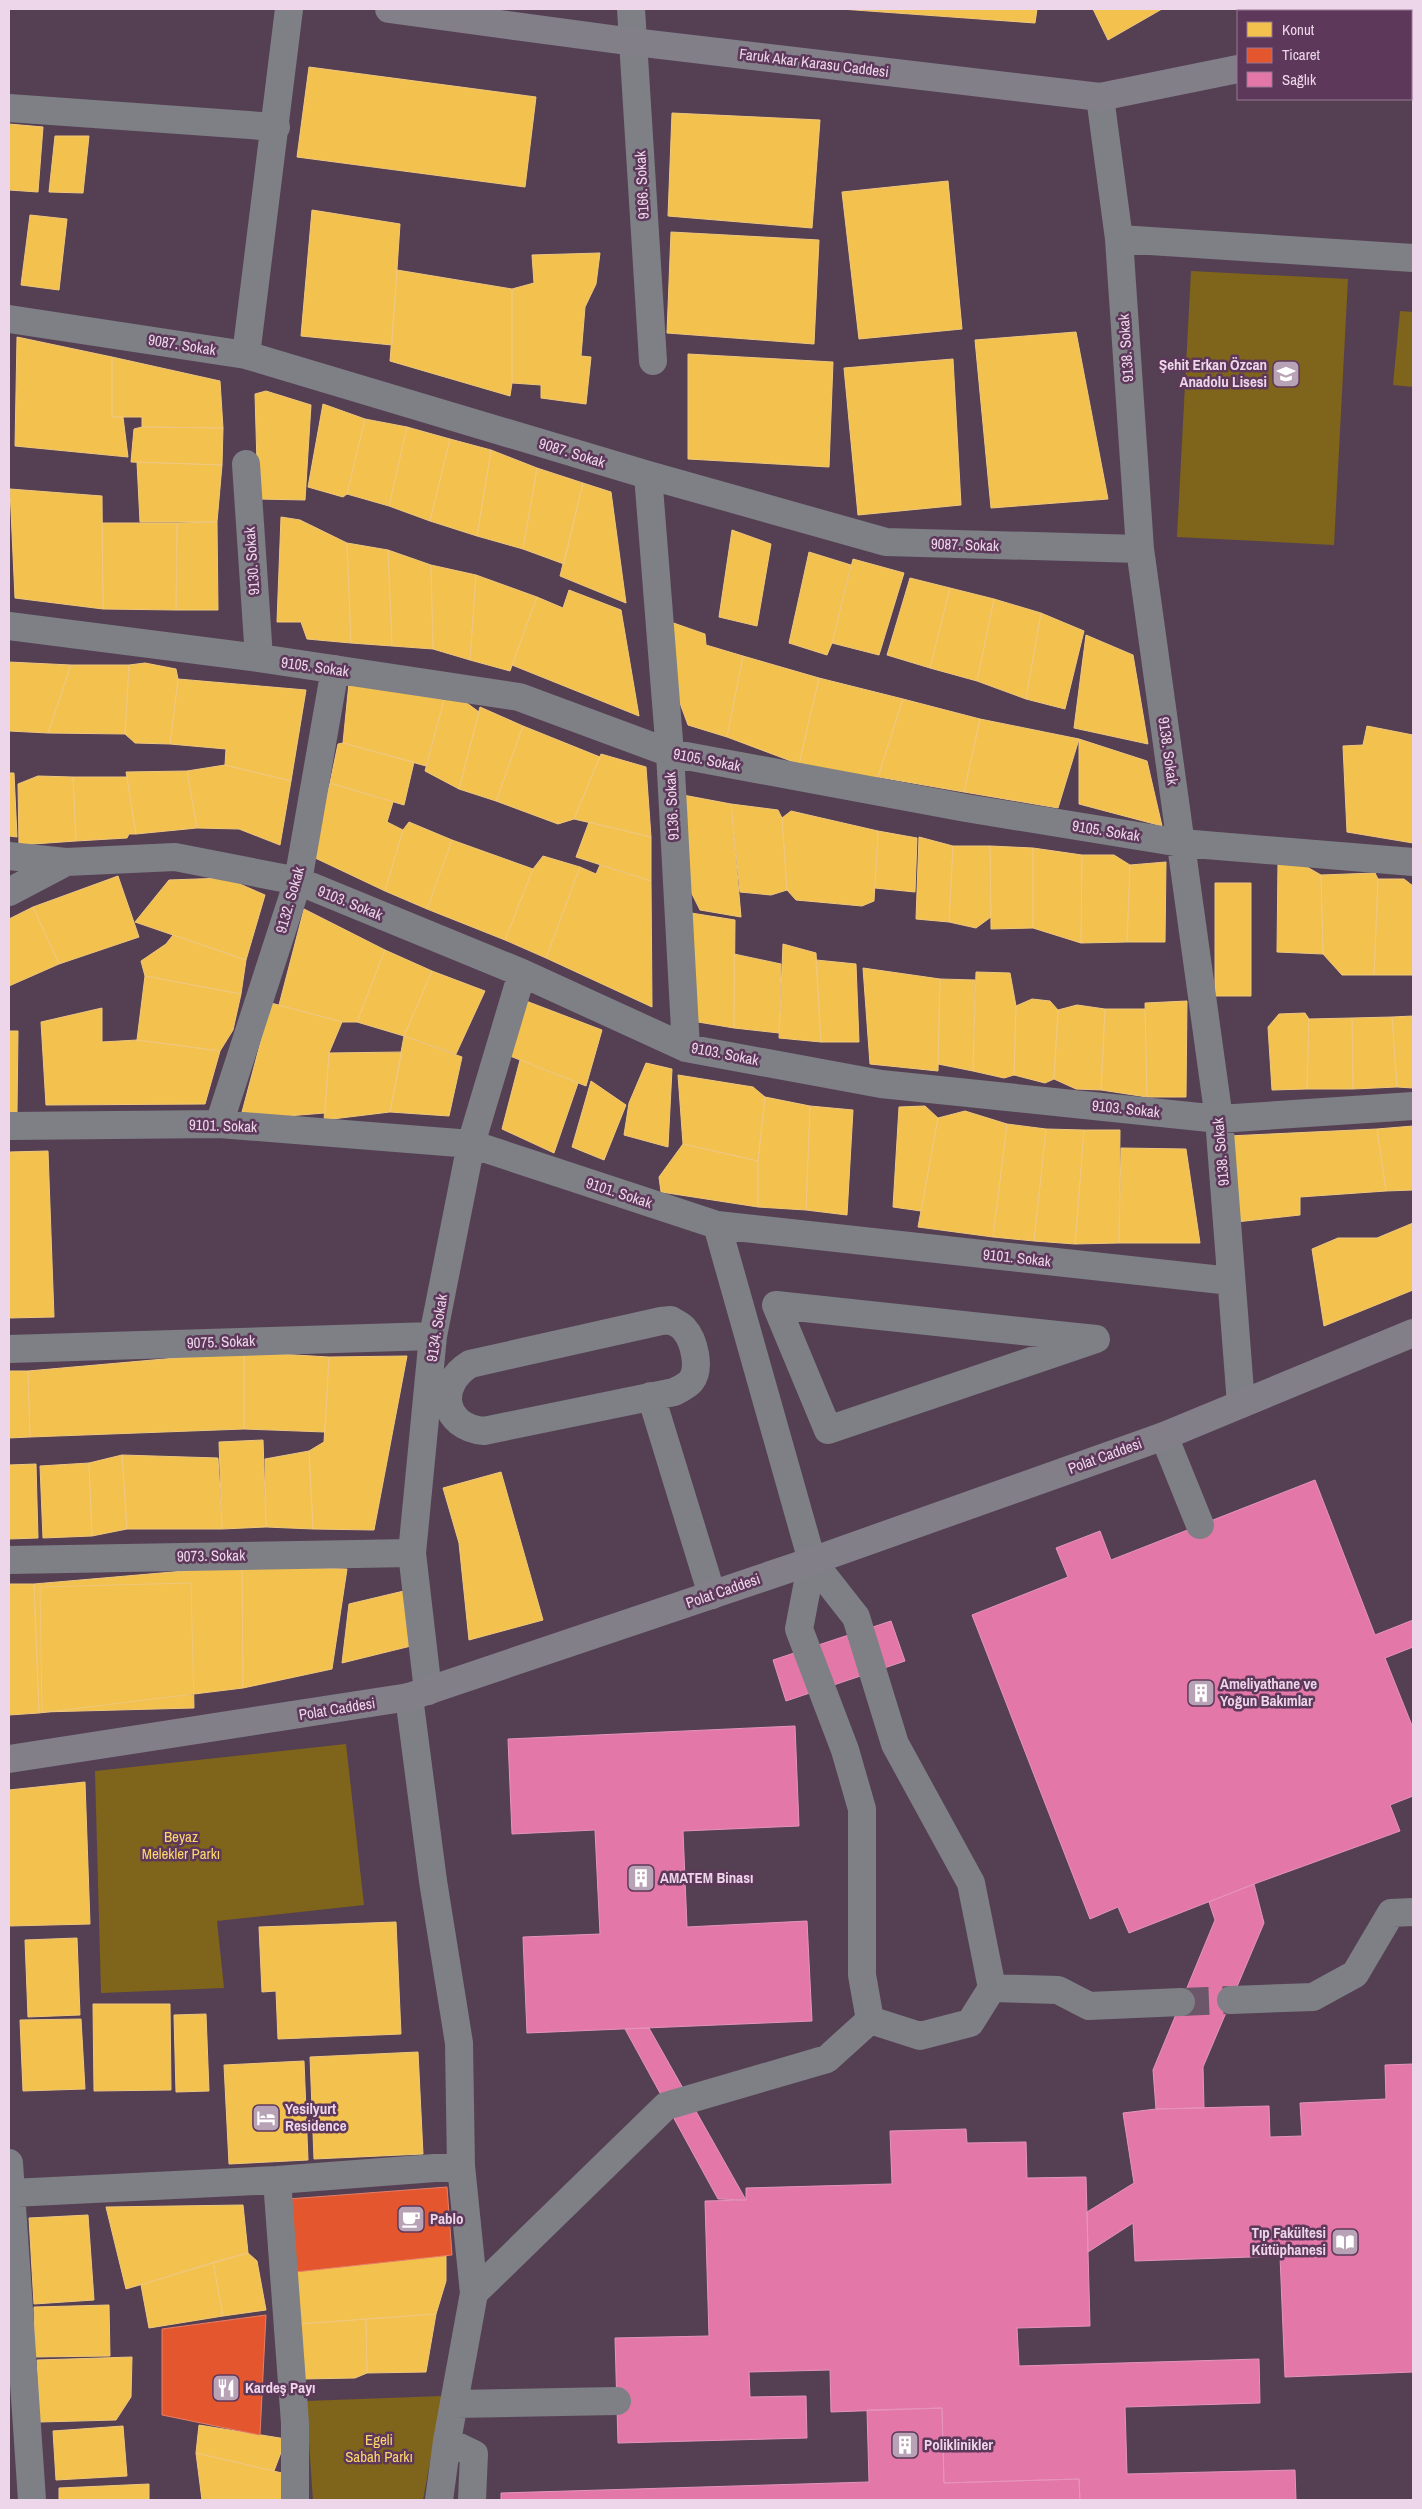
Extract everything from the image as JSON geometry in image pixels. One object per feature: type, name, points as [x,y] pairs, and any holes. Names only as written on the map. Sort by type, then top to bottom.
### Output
[{"type":"main road","name":"Faruk Akar Karasu Caddesi","points":[[389,9],[634,42],[1100,97],[1237,69]]},
{"type":"main road","name":"Polat Caddesi","points":[[9,1759],[418,1694],[812,1561],[1164,1436],[1413,1333]]},
{"type":"street","points":[[246,355],[276,127],[289,9]]},
{"type":"street","name":"9166. Sokak","points":[[631,9],[653,361]]},
{"type":"street","name":"9138. Sokak","points":[[1100,97],[1119,238],[1140,549],[1219,1119],[1240,1404]]},
{"type":"street","points":[[9,108],[276,127]]},
{"type":"street","points":[[1119,238],[1413,258]]},
{"type":"street","name":"9087. Sokak","points":[[9,318],[246,355],[648,475],[886,542],[1140,549]]},
{"type":"street","name":"9130. Sokak","points":[[246,464],[259,658]]},
{"type":"street","name":"9136. Sokak","points":[[648,475],[670,753],[686,1048]]},
{"type":"street","name":"9105. Sokak","points":[[9,626],[259,658],[519,697],[670,753],[966,808],[1181,843],[1413,862]]},
{"type":"street","name":"9132. Sokak","points":[[219,1124],[298,881],[335,670]]},
{"type":"street","name":"9103. Sokak","points":[[9,856],[66,862],[174,857],[298,881],[522,973],[686,1048],[881,1084],[1219,1119],[1413,1106]]},
{"type":"street","points":[[9,892],[66,862]]},
{"type":"street","name":"9134. Sokak","points":[[439,2500],[447,2441],[474,2293],[461,2166],[458,2043],[433,1881],[418,1694],[412,1553],[433,1336],[471,1144],[522,973]]},
{"type":"street","name":"9101. Sokak","points":[[9,1126],[219,1124],[471,1144],[716,1225],[1230,1281]]},
{"type":"street","points":[[716,1225],[812,1561],[856,1617],[895,1744],[971,1883],[992,1988],[970,2023],[920,2036],[870,2020]]},
{"type":"street","points":[[776,1305],[1096,1339],[828,1430],[798,1358],[776,1305]]},
{"type":"street","points":[[671,1320],[684,1329],[692,1343],[695,1372],[691,1381],[684,1387],[674,1392],[651,1396],[484,1431],[472,1430],[462,1425],[454,1416],[449,1406],[447,1394],[451,1382],[459,1371],[470,1364],[671,1320]]},
{"type":"street","name":"9075. Sokak","points":[[9,1349],[433,1336]]},
{"type":"street","points":[[757,1370],[798,1358]]},
{"type":"street","points":[[651,1396],[712,1595]]},
{"type":"street","points":[[1164,1436],[1200,1525]]},
{"type":"street","name":"9073. Sokak","points":[[9,1560],[412,1553]]},
{"type":"street","points":[[812,1561],[799,1629],[845,1750],[862,1809],[862,1975],[870,2020]]},
{"type":"street","points":[[1231,2000],[1313,1997],[1355,1974],[1391,1913],[1413,1912]]},
{"type":"street","points":[[992,1988],[1058,1990],[1089,2006],[1181,2002]]},
{"type":"street","points":[[474,2293],[666,2106],[827,2060],[870,2020]]},
{"type":"street","points":[[9,2163],[32,2500]]},
{"type":"street","points":[[12,2193],[277,2180],[461,2166]]},
{"type":"street","points":[[277,2180],[295,2423],[295,2500]]},
{"type":"street","points":[[454,2404],[617,2401]]},
{"type":"street","points":[[447,2441],[474,2454],[472,2500]]},
{"type":"green space","points":[[1191,271],[1348,279],[1334,545],[1177,537]]},
{"type":"green space","points":[[1400,311],[1413,312],[1413,387],[1393,385]]},
{"type":"green space","name":"Beyaz Melekler Parkı","points":[[346,1744],[364,1905],[217,1921],[224,1988],[101,1993],[95,1771]]},
{"type":"green space","name":"Egeli Sabah Parkı","points":[[442,2396],[423,2500],[313,2500],[306,2401]]},
{"type":"building: Konut","points":[[841,9],[1037,9],[1035,23]]},
{"type":"building: Konut","points":[[1093,9],[1162,9],[1108,40]]},
{"type":"building: Konut","points":[[309,67],[536,97],[525,187],[297,157]]},
{"type":"building: Konut","points":[[672,113],[820,120],[812,228],[668,216]]},
{"type":"building: Konut","points":[[9,124],[43,127],[38,192],[9,190]]},
{"type":"building: Konut","points":[[55,136],[89,136],[83,193],[49,192]]},
{"type":"building: Konut","points":[[948,181],[962,329],[859,339],[842,192]]},
{"type":"building: Konut","points":[[312,210],[400,224],[392,345],[301,336]]},
{"type":"building: Konut","points":[[30,215],[67,219],[59,290],[21,285]]},
{"type":"building: Konut","points":[[671,232],[819,240],[814,344],[667,333]]},
{"type":"building: Konut","points":[[600,253],[596,284],[585,307],[581,356],[591,357],[586,404],[541,398],[541,385],[512,383],[512,289],[534,283],[532,255]]},
{"type":"building: Konut","points":[[397,270],[512,289],[512,383],[510,396],[390,361]]},
{"type":"building: Konut","points":[[1076,332],[1108,499],[991,508],[975,340]]},
{"type":"building: Konut","points":[[17,337],[112,357],[112,417],[123,417],[128,457],[15,446]]},
{"type":"building: Konut","points":[[688,354],[833,362],[829,467],[688,459]]},
{"type":"building: Konut","points":[[112,357],[220,381],[223,428],[142,427],[142,417],[112,417]]},
{"type":"building: Konut","points":[[953,359],[961,505],[858,515],[844,368]]},
{"type":"building: Konut","points":[[266,391],[311,405],[305,500],[258,499],[255,394]]},
{"type":"building: Konut","points":[[323,404],[365,419],[347,494],[343,497],[308,487]]},
{"type":"building: Konut","points":[[365,419],[407,427],[389,506],[347,494]]},
{"type":"building: Konut","points":[[142,427],[223,428],[222,465],[131,462],[134,429]]},
{"type":"building: Konut","points":[[407,427],[450,439],[430,521],[389,506]]},
{"type":"building: Konut","points":[[450,439],[491,450],[477,536],[430,521]]},
{"type":"building: Konut","points":[[491,450],[537,468],[523,549],[477,536]]},
{"type":"building: Konut","points":[[137,462],[222,465],[217,522],[140,522]]},
{"type":"building: Konut","points":[[537,468],[583,483],[564,564],[523,549]]},
{"type":"building: Konut","points":[[583,483],[611,492],[626,603],[560,576]]},
{"type":"building: Konut","points":[[10,489],[102,496],[103,609],[15,598]]},
{"type":"building: Konut","points":[[281,517],[300,520],[347,543],[351,643],[307,639],[301,622],[277,622]]},
{"type":"building: Konut","points":[[217,522],[218,610],[176,610],[177,523]]},
{"type":"building: Konut","points":[[102,523],[177,523],[176,610],[103,609]]},
{"type":"building: Konut","points":[[732,530],[771,544],[757,626],[719,617]]},
{"type":"building: Konut","points":[[347,543],[388,550],[392,646],[351,643]]},
{"type":"building: Konut","points":[[388,550],[431,565],[433,649],[392,646]]},
{"type":"building: Konut","points":[[809,552],[851,565],[832,643],[827,655],[789,643]]},
{"type":"building: Konut","points":[[853,559],[904,573],[879,655],[832,643]]},
{"type":"building: Konut","points":[[431,565],[476,575],[470,660],[433,649]]},
{"type":"building: Konut","points":[[476,575],[537,597],[510,671],[470,660]]},
{"type":"building: Konut","points":[[910,578],[950,588],[930,668],[887,655]]},
{"type":"building: Konut","points":[[950,588],[994,599],[977,681],[930,668]]},
{"type":"building: Konut","points":[[569,590],[621,610],[639,716],[512,665],[537,597],[563,608]]},
{"type":"building: Konut","points":[[994,599],[1041,613],[1026,699],[977,681]]},
{"type":"building: Konut","points":[[1041,613],[1084,631],[1065,709],[1026,699]]},
{"type":"building: Konut","points":[[662,619],[705,634],[706,645],[743,656],[727,737],[688,725],[674,687]]},
{"type":"building: Konut","points":[[1086,635],[1133,655],[1148,744],[1074,728]]},
{"type":"building: Konut","points":[[743,656],[819,678],[799,764],[727,737]]},
{"type":"building: Konut","points":[[9,662],[71,665],[48,733],[9,731]]},
{"type":"building: Konut","points":[[145,663],[176,669],[178,679],[170,744],[135,743],[125,734],[129,665]]},
{"type":"building: Konut","points":[[71,665],[129,665],[125,734],[48,733]]},
{"type":"building: Konut","points":[[819,678],[903,699],[876,783],[799,764]]},
{"type":"building: Konut","points":[[178,679],[306,690],[291,781],[225,765],[226,749],[170,744]]},
{"type":"building: Konut","points":[[349,683],[444,700],[426,766],[343,743]]},
{"type":"building: Konut","points":[[460,698],[479,712],[459,789],[425,771],[444,700]]},
{"type":"building: Konut","points":[[903,699],[980,719],[964,792],[878,777]]},
{"type":"building: Konut","points":[[480,707],[523,726],[496,801],[459,789]]},
{"type":"building: Konut","points":[[980,719],[1079,739],[1058,808],[964,792]]},
{"type":"building: Konut","points":[[523,726],[600,757],[574,819],[558,824],[496,801]]},
{"type":"building: Konut","points":[[1367,726],[1413,735],[1413,843],[1347,832],[1343,746],[1363,745]]},
{"type":"building: Konut","points":[[1079,739],[1147,761],[1162,826],[1079,804]]},
{"type":"building: Konut","points":[[343,743],[414,762],[404,805],[330,783],[338,744]]},
{"type":"building: Konut","points":[[601,754],[646,767],[651,837],[574,819]]},
{"type":"building: Konut","points":[[225,765],[291,781],[280,845],[239,829],[197,828],[187,771]]},
{"type":"building: Konut","points":[[187,771],[197,828],[136,834],[126,772]]},
{"type":"building: Konut","points":[[9,773],[14,773],[17,837],[9,836]]},
{"type":"building: Konut","points":[[38,776],[73,777],[76,841],[19,845],[18,784]]},
{"type":"building: Konut","points":[[73,777],[127,777],[136,834],[129,834],[127,838],[76,841]]},
{"type":"building: Konut","points":[[330,783],[393,802],[387,822],[403,830],[385,891],[311,856]]},
{"type":"building: Konut","points":[[683,795],[731,804],[741,917],[700,910],[689,888]]},
{"type":"building: Konut","points":[[731,804],[778,810],[782,818],[787,890],[771,895],[740,892]]},
{"type":"building: Konut","points":[[791,811],[878,831],[874,901],[862,906],[796,900],[787,890],[782,818]]},
{"type":"building: Konut","points":[[409,822],[452,840],[427,909],[385,891],[403,830]]},
{"type":"building: Konut","points":[[589,822],[651,837],[651,881],[576,857]]},
{"type":"building: Konut","points":[[878,831],[917,838],[915,892],[875,888]]},
{"type":"building: Konut","points":[[919,837],[953,846],[949,922],[916,919]]},
{"type":"building: Konut","points":[[452,840],[533,869],[505,940],[427,909]]},
{"type":"building: Konut","points":[[953,846],[990,846],[991,917],[976,928],[949,922]]},
{"type":"building: Konut","points":[[990,846],[1033,848],[1033,928],[991,929]]},
{"type":"building: Konut","points":[[1033,848],[1082,855],[1081,943],[1033,928]]},
{"type":"building: Konut","points":[[1082,855],[1114,855],[1130,865],[1127,942],[1081,943]]},
{"type":"building: Konut","points":[[543,856],[580,867],[546,958],[505,940],[533,869]]},
{"type":"building: Konut","points":[[1278,861],[1300,863],[1321,875],[1323,954],[1277,952]]},
{"type":"building: Konut","points":[[1166,862],[1165,942],[1127,942],[1130,865]]},
{"type":"building: Konut","points":[[600,865],[651,881],[652,1007],[546,958],[580,867],[596,874]]},
{"type":"building: Konut","points":[[1375,873],[1378,879],[1374,975],[1342,975],[1323,954],[1321,875]]},
{"type":"building: Konut","points":[[118,876],[139,937],[59,964],[33,907]]},
{"type":"building: Konut","points":[[226,878],[265,895],[246,960],[135,922],[169,880]]},
{"type":"building: Konut","points":[[1378,879],[1404,879],[1413,886],[1413,975],[1374,975]]},
{"type":"building: Konut","points":[[1215,883],[1251,883],[1251,996],[1215,996]]},
{"type":"building: Konut","points":[[33,907],[59,964],[9,986],[9,919]]},
{"type":"building: Konut","points":[[304,909],[385,950],[357,1022],[342,1022],[279,1005]]},
{"type":"building: Konut","points":[[685,912],[735,920],[734,1028],[692,1021]]},
{"type":"building: Konut","points":[[173,935],[246,960],[241,994],[145,976],[141,961],[166,944]]},
{"type":"building: Konut","points":[[783,944],[816,953],[821,1042],[779,1038]]},
{"type":"building: Konut","points":[[385,950],[432,971],[404,1036],[357,1022]]},
{"type":"building: Konut","points":[[734,954],[781,964],[779,1033],[734,1028]]},
{"type":"building: Konut","points":[[816,960],[856,964],[859,1042],[821,1042]]},
{"type":"building: Konut","points":[[863,968],[940,979],[938,1071],[870,1064]]},
{"type":"building: Konut","points":[[432,971],[485,991],[456,1054],[404,1036]]},
{"type":"building: Konut","points":[[976,972],[1010,973],[1016,1006],[1014,1075],[1004,1078],[973,1071]]},
{"type":"building: Konut","points":[[145,976],[241,994],[233,1030],[220,1051],[137,1040]]},
{"type":"building: Konut","points":[[940,979],[975,980],[973,1071],[938,1064]]},
{"type":"building: Konut","points":[[1032,999],[1050,1001],[1058,1010],[1054,1079],[1045,1083],[1014,1075],[1016,1006]]},
{"type":"building: Konut","points":[[526,1001],[602,1030],[586,1086],[510,1056]]},
{"type":"building: Konut","points":[[1187,1001],[1186,1097],[1147,1097],[1145,1003]]},
{"type":"building: Konut","points":[[271,1003],[342,1022],[329,1053],[325,1113],[274,1117],[242,1112]]},
{"type":"building: Konut","points":[[1077,1005],[1105,1009],[1101,1090],[1076,1089],[1054,1079],[1058,1010]]},
{"type":"building: Konut","points":[[102,1008],[102,1042],[137,1040],[220,1051],[205,1104],[46,1105],[41,1022]]},
{"type":"building: Konut","points":[[1105,1009],[1145,1009],[1147,1097],[1101,1090]]},
{"type":"building: Konut","points":[[1305,1013],[1309,1019],[1307,1089],[1272,1090],[1268,1027],[1279,1014]]},
{"type":"building: Konut","points":[[1413,1016],[1413,1088],[1397,1087],[1392,1017]]},
{"type":"building: Konut","points":[[1392,1017],[1397,1087],[1353,1089],[1352,1018]]},
{"type":"building: Konut","points":[[1352,1018],[1353,1089],[1307,1089],[1309,1019]]},
{"type":"building: Konut","points":[[9,1031],[18,1031],[17,1112],[9,1112]]},
{"type":"building: Konut","points":[[404,1036],[462,1057],[449,1116],[390,1112]]},
{"type":"building: Konut","points":[[402,1052],[390,1112],[324,1120],[329,1053]]},
{"type":"building: Konut","points":[[520,1060],[578,1083],[554,1153],[502,1129]]},
{"type":"building: Konut","points":[[646,1063],[672,1069],[668,1147],[624,1135],[629,1103]]},
{"type":"building: Konut","points":[[678,1075],[753,1087],[765,1097],[758,1161],[683,1144]]},
{"type":"building: Konut","points":[[591,1081],[626,1105],[604,1160],[572,1147]]},
{"type":"building: Konut","points":[[765,1097],[810,1106],[806,1210],[758,1207],[758,1161]]},
{"type":"building: Konut","points":[[810,1106],[853,1110],[847,1215],[806,1210]]},
{"type":"building: Konut","points":[[925,1106],[938,1118],[921,1211],[893,1207],[899,1107]]},
{"type":"building: Konut","points":[[965,1111],[1007,1124],[993,1237],[918,1227],[938,1118]]},
{"type":"building: Konut","points":[[1007,1124],[1046,1129],[1034,1241],[993,1237]]},
{"type":"building: Konut","points":[[1413,1126],[1413,1190],[1386,1191],[1377,1129]]},
{"type":"building: Konut","points":[[1046,1129],[1084,1130],[1075,1244],[1034,1241]]},
{"type":"building: Konut","points":[[1377,1129],[1386,1191],[1300,1197],[1300,1215],[1236,1222],[1228,1136]]},
{"type":"building: Konut","points":[[1084,1130],[1120,1130],[1119,1243],[1075,1244]]},
{"type":"building: Konut","points":[[683,1144],[758,1161],[758,1207],[661,1192],[659,1177]]},
{"type":"building: Konut","points":[[1121,1148],[1186,1149],[1200,1243],[1119,1243]]},
{"type":"building: Konut","points":[[48,1151],[54,1317],[9,1318],[9,1152]]},
{"type":"building: Konut","points":[[1413,1223],[1413,1290],[1324,1326],[1312,1249],[1338,1238],[1377,1238]]},
{"type":"building: Konut","points":[[244,1352],[329,1357],[325,1432],[244,1429]]},
{"type":"building: Konut","points":[[244,1352],[244,1429],[30,1437],[28,1371]]},
{"type":"building: Konut","points":[[407,1356],[374,1530],[313,1529],[309,1451],[324,1442],[329,1357]]},
{"type":"building: Konut","points":[[9,1371],[28,1371],[30,1437],[9,1438]]},
{"type":"building: Konut","points":[[263,1440],[266,1527],[222,1529],[219,1442]]},
{"type":"building: Konut","points":[[309,1451],[313,1529],[266,1527],[265,1459]]},
{"type":"building: Konut","points":[[122,1455],[218,1458],[222,1529],[127,1529]]},
{"type":"building: Konut","points":[[122,1455],[127,1529],[92,1536],[89,1463]]},
{"type":"building: Konut","points":[[89,1463],[92,1536],[43,1538],[40,1466]]},
{"type":"building: Konut","points":[[36,1464],[38,1538],[9,1539],[9,1465]]},
{"type":"building: Konut","points":[[501,1472],[543,1620],[469,1640],[459,1543],[443,1488]]},
{"type":"building: Konut","points":[[242,1566],[347,1569],[332,1669],[243,1688]]},
{"type":"building: Konut","points":[[242,1566],[243,1688],[39,1713],[34,1584]]},
{"type":"building: Konut","points":[[191,1583],[194,1708],[42,1712],[40,1587]]},
{"type":"building: Konut","points":[[9,1584],[34,1584],[39,1713],[9,1715]]},
{"type":"building: Konut","points":[[408,1590],[411,1646],[342,1663],[349,1604]]},
{"type":"building: Konut","points":[[85,1782],[90,1924],[9,1926],[9,1790]]},
{"type":"building: Konut","points":[[396,1922],[401,2034],[278,2039],[276,1991],[262,1992],[259,1927]]},
{"type":"building: Konut","points":[[77,1938],[80,2015],[28,2017],[25,1940]]},
{"type":"building: Konut","points":[[93,2004],[170,2004],[171,2090],[94,2091]]},
{"type":"building: Konut","points":[[206,2014],[209,2091],[176,2092],[174,2015]]},
{"type":"building: Konut","points":[[81,2019],[85,2089],[23,2091],[20,2020]]},
{"type":"building: Konut","points":[[418,2052],[423,2154],[314,2159],[310,2057]]},
{"type":"building: Konut","points":[[304,2061],[308,2160],[229,2164],[224,2065]]},
{"type":"building: Konut","points":[[243,2205],[248,2253],[126,2289],[106,2207]]},
{"type":"building: Konut","points":[[88,2215],[94,2300],[34,2304],[29,2218]]},
{"type":"building: Konut","points":[[248,2253],[257,2261],[266,2310],[223,2316],[213,2262]]},
{"type":"building: Konut","points":[[446,2255],[446,2281],[436,2314],[299,2324],[286,2273]]},
{"type":"building: Konut","points":[[213,2262],[223,2316],[149,2328],[141,2285]]},
{"type":"building: Konut","points":[[109,2305],[110,2356],[35,2357],[34,2307]]},
{"type":"building: Konut","points":[[436,2314],[426,2372],[367,2373],[366,2319]]},
{"type":"building: Konut","points":[[366,2319],[367,2373],[355,2378],[303,2379],[299,2324]]},
{"type":"building: Konut","points":[[132,2357],[131,2397],[116,2420],[40,2422],[37,2360]]},
{"type":"building: Konut","points":[[199,2425],[286,2439],[274,2471],[196,2453]]},
{"type":"building: Konut","points":[[123,2426],[127,2476],[56,2480],[53,2431]]},
{"type":"building: Konut","points":[[196,2453],[282,2473],[283,2500],[202,2500]]},
{"type":"building: Konut","points":[[149,2484],[149,2500],[59,2500],[59,2488]]},
{"type":"building: Ticaret","points":[[447,2187],[452,2255],[286,2273],[288,2199]]},
{"type":"building: Ticaret","points":[[266,2315],[260,2435],[162,2415],[162,2329]]},
{"type":"building: Sağlık","name":"Ameliyathane ve Yoğun Bakımlar","points":[[1315,1480],[1375,1635],[1413,1620],[1413,1647],[1385,1658],[1413,1728],[1413,1796],[1390,1805],[1400,1831],[1254,1884],[1129,1933],[1118,1907],[1090,1919],[972,1615],[1068,1577],[1056,1548],[1100,1531],[1111,1560]]},
{"type":"building: Sağlık","points":[[891,1621],[905,1661],[786,1701],[773,1660]]},
{"type":"building: Sağlık","name":"AMATEM Binası","points":[[795,1726],[799,1826],[683,1831],[687,1927],[807,1921],[812,2021],[527,2033],[523,1937],[600,1934],[595,1830],[512,1834],[508,1739]]},
{"type":"building: Sağlık","points":[[1254,1884],[1264,1923],[1203,2067],[1204,2108],[1156,2109],[1153,2070],[1215,1920],[1209,1902]]},
{"type":"building: Sağlık","points":[[649,2028],[746,2200],[718,2199],[625,2029]]},
{"type":"building: Sağlık","points":[[1413,2064],[1413,2372],[1285,2377],[1280,2256],[1135,2261],[1133,2223],[1088,2252],[1087,2212],[1134,2183],[1123,2113],[1156,2109],[1269,2106],[1270,2137],[1302,2136],[1300,2103],[1386,2099],[1385,2065]]},
{"type":"building: Sağlık","points":[[966,2129],[967,2143],[1026,2142],[1027,2178],[1086,2177],[1090,2326],[1017,2328],[1019,2366],[1259,2359],[1260,2403],[1125,2407],[1127,2474],[1295,2470],[1296,2500],[1080,2500],[1079,2479],[944,2483],[942,2408],[831,2412],[830,2370],[749,2372],[750,2397],[806,2396],[807,2438],[618,2443],[615,2338],[709,2336],[705,2201],[746,2200],[746,2188],[892,2184],[890,2131]]},
{"type":"building: Sağlık","name":"Poliklinikler","points":[[942,2408],[944,2483],[1079,2479],[1080,2500],[501,2500],[501,2493],[869,2482],[867,2410]]},
{"type":"tunnel","points":[[1181,2002],[1231,2000]]},
{"type":"place","name":"Şehit Erkan Özcan Anadolu Lisesi","points":[[1286,374]]},
{"type":"place","name":"Ameliyathane ve Yoğun Bakımlar","points":[[1201,1693]]},
{"type":"place","name":"AMATEM Binası","points":[[641,1878]]},
{"type":"place","name":"Yesilyurt Residence","points":[[266,2118]]},
{"type":"place","name":"Pablo","points":[[411,2219]]},
{"type":"place","name":"Tıp Fakültesi Kütüphanesi","points":[[1345,2242]]},
{"type":"place","name":"Kardeş Payı","points":[[226,2388]]},
{"type":"place","name":"Poliklinikler","points":[[905,2445]]}]
